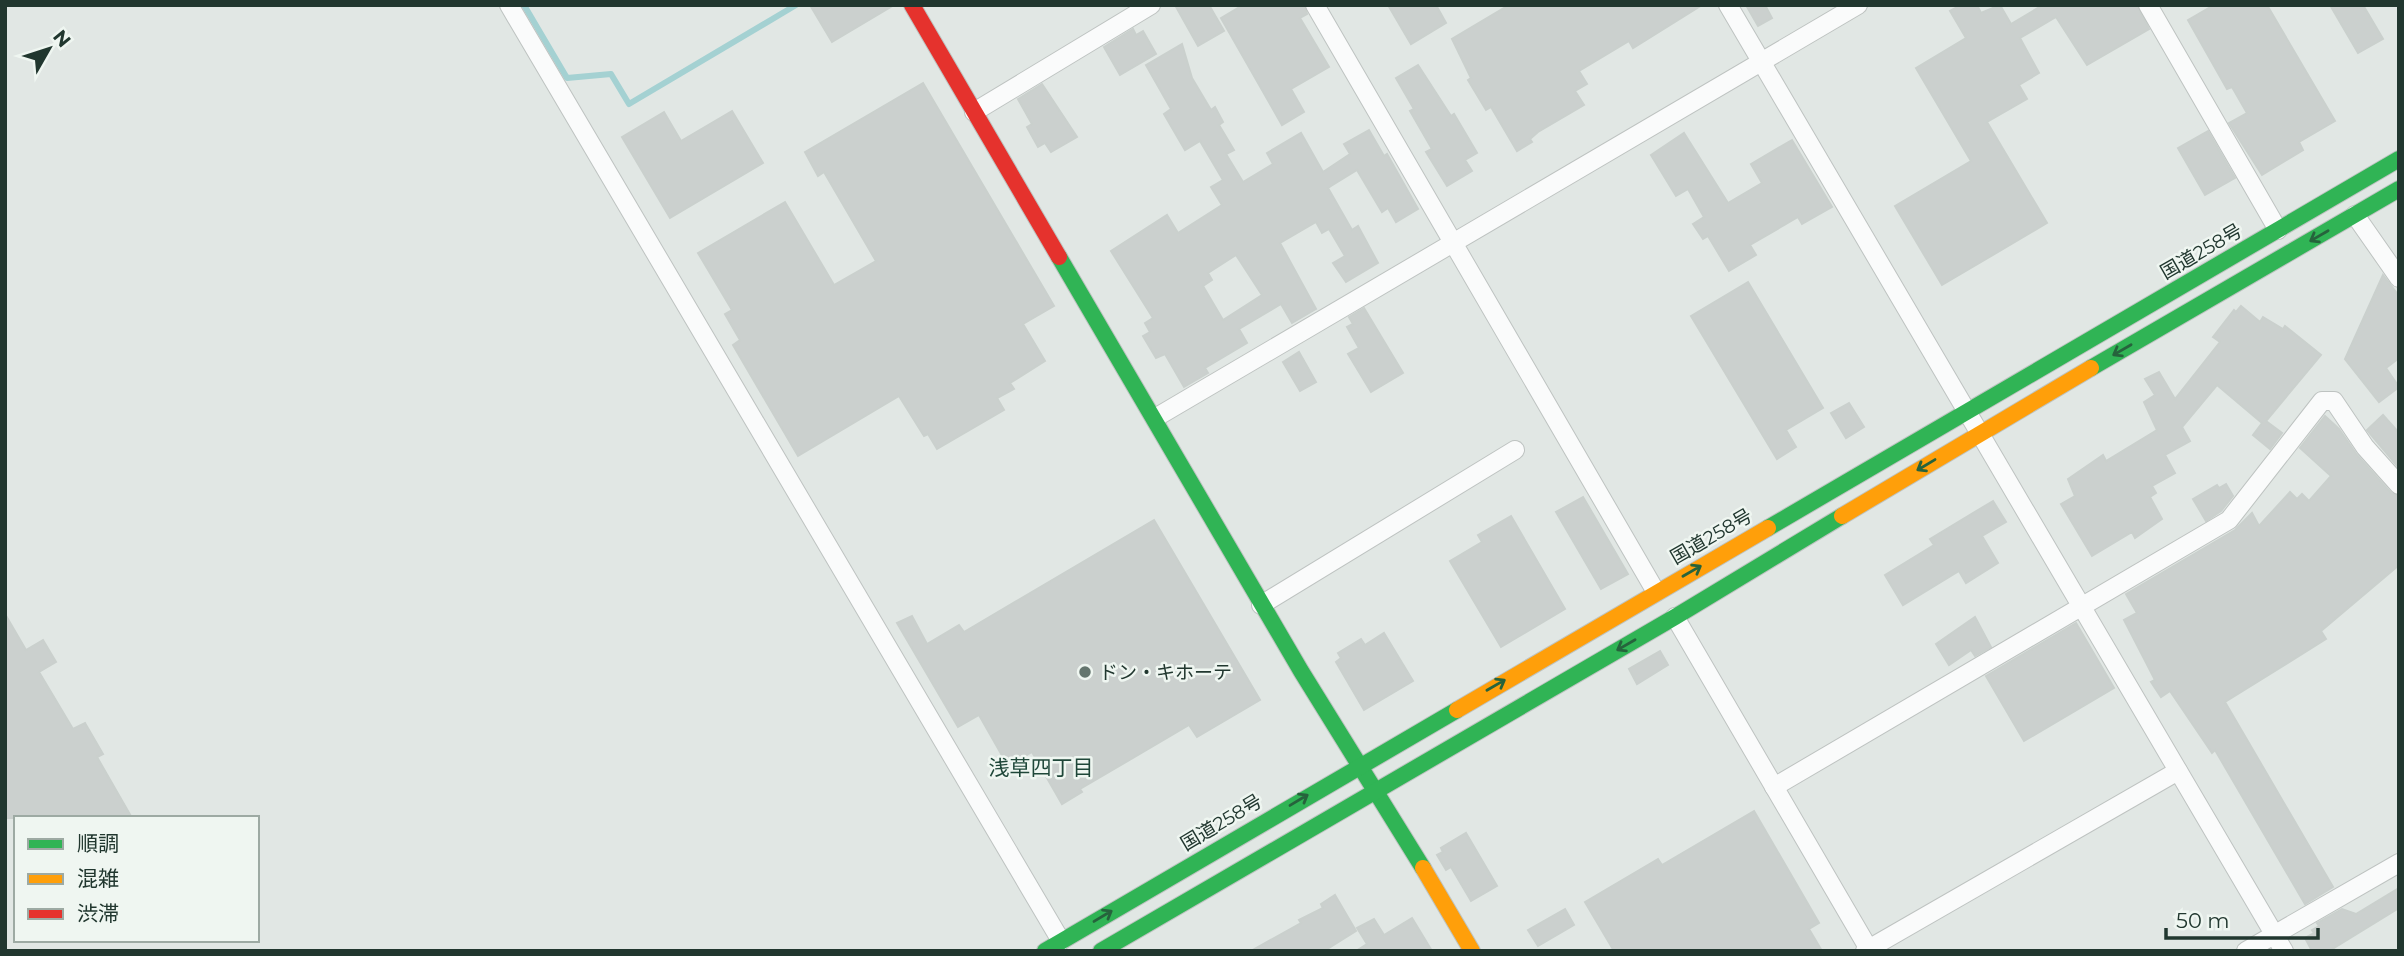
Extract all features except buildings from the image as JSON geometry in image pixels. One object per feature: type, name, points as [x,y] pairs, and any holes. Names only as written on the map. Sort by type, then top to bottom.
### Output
[{"type":"main road","points":[[912,5],[1155,418],[1261,605],[1358,766],[1377,790],[1472,951]]},
{"type":"main road","name":"国道258号","points":[[1045,951],[2399,159]]},
{"type":"main road","points":[[1101,951],[1675,617],[1980,432],[2399,189]]},
{"type":"street","points":[[509,5],[1061,941]]},
{"type":"street","points":[[974,112],[1151,5]]},
{"type":"street","points":[[1315,5],[1656,592]]},
{"type":"street","points":[[1728,5],[2284,951]]},
{"type":"street","points":[[1155,418],[1858,5]]},
{"type":"street","points":[[2148,5],[2278,230]]},
{"type":"street","points":[[2355,215],[2399,278]]},
{"type":"street","points":[[1774,787],[2229,520],[2322,401],[2334,401],[2365,446],[2399,485]]},
{"type":"street","points":[[1261,605],[1515,450]]},
{"type":"street","points":[[1675,617],[1868,950],[2178,771]]},
{"type":"street","points":[[2246,951],[2399,863]]},
{"type":"waterway","points":[[524,5],[567,78],[611,74],[629,104],[796,5]]},
{"type":"traffic: fast","points":[[1768,528],[2399,159]]},
{"type":"traffic: fast","points":[[2091,368],[2399,189]]},
{"type":"traffic: fast","points":[[1059,257],[1301,671],[1423,868]]},
{"type":"traffic: fast","points":[[1101,951],[1675,617],[1842,516]]},
{"type":"traffic: fast","points":[[1045,951],[1457,710]]},
{"type":"traffic: slow","points":[[1842,516],[2091,368]]},
{"type":"traffic: slow","points":[[1457,710],[1768,528]]},
{"type":"traffic: slow","points":[[1423,868],[1472,951]]},
{"type":"traffic: jam","points":[[912,5],[1059,257]]},
{"type":"place","name":"ドン・キホーテ","points":[[1085,672]]},
{"type":"district","name":"浅草四丁目","points":[[1041,768]]}]
